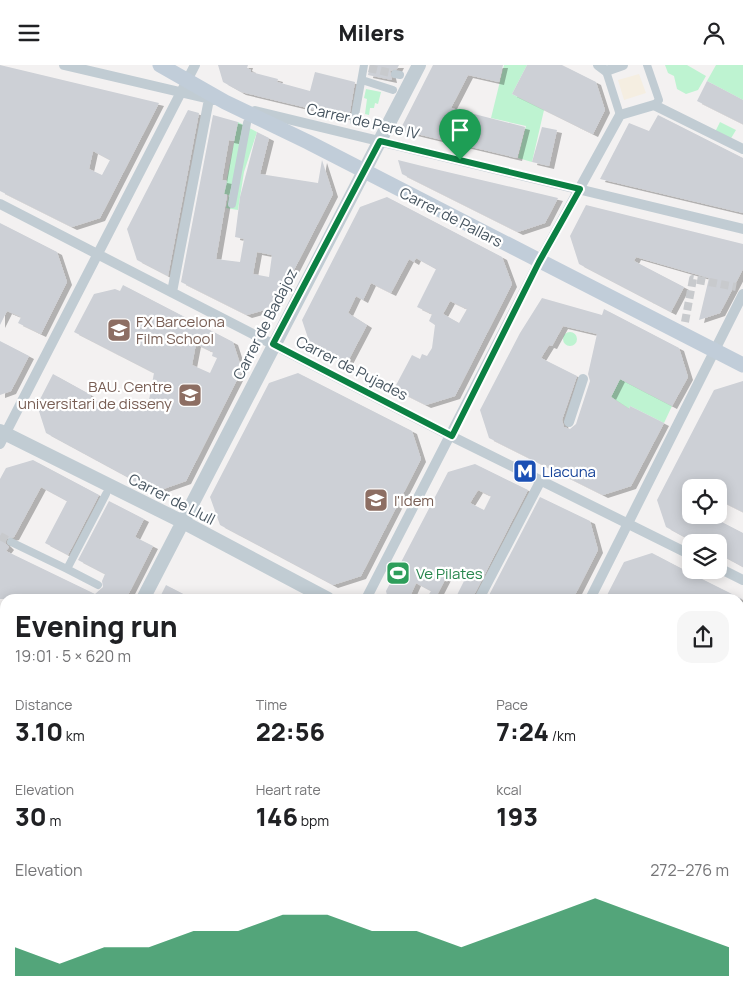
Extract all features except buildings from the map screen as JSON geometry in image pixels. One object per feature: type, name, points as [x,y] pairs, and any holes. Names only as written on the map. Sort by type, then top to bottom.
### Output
[{"type":"main road","name":"Carrer de Pallars","points":[[160,65],[183,86],[269,122],[743,365]]},
{"type":"street","points":[[64,65],[183,86]]},
{"type":"street","points":[[2,437],[195,65]]},
{"type":"street","name":"Carrer de Badajoz","points":[[146,594],[418,65]]},
{"type":"street","points":[[620,115],[602,68],[623,65]]},
{"type":"street","points":[[647,65],[659,100],[656,106]]},
{"type":"street","points":[[354,121],[363,66]]},
{"type":"street","points":[[362,80],[393,89]]},
{"type":"street","points":[[172,292],[210,96]]},
{"type":"street","name":"Carrer de Pere IV","points":[[225,103],[743,229]]},
{"type":"street","points":[[369,594],[452,436],[539,262],[620,115],[656,106],[743,149]]},
{"type":"street","points":[[232,204],[247,123]]},
{"type":"street","name":"Carrer de Pujades","points":[[0,204],[452,436],[682,550]]},
{"type":"street","points":[[593,594],[713,350],[743,294]]},
{"type":"street","points":[[570,422],[582,379]]},
{"type":"street","name":"Carrer de Llull","points":[[2,437],[183,522],[319,594]]},
{"type":"street","points":[[483,594],[541,480]]},
{"type":"street","points":[[67,569],[106,494]]},
{"type":"street","points":[[11,542],[98,585]]},
{"type":"street","points":[[727,572],[743,580]]},
{"type":"green space","points":[[504,65],[527,65],[512,94],[544,110],[532,162],[518,158],[526,126],[491,118]]},
{"type":"green space","points":[[665,65],[687,65],[706,76],[698,90],[686,94],[677,89],[674,76],[668,73]]},
{"type":"green space","points":[[716,65],[743,65],[743,100],[707,81]]},
{"type":"green space","points":[[366,89],[381,92],[378,104],[375,103],[374,108],[370,108],[369,115],[365,114],[367,99],[364,98]]},
{"type":"green space","points":[[238,122],[257,132],[244,172],[238,210],[226,208],[229,195],[224,194]]},
{"type":"green space","points":[[720,122],[736,130],[730,140],[715,132]]},
{"type":"green space","points":[[567,332],[573,332],[577,339],[573,346],[567,346],[563,342],[563,336]]},
{"type":"green space","points":[[620,379],[672,406],[664,423],[630,406],[629,409],[611,397]]},
{"type":"sand","points":[[639,74],[646,93],[624,100],[618,80]]},
{"type":"tunnel","points":[[369,68],[395,74]]},
{"type":"tunnel","points":[[685,322],[693,279],[736,287]]},
{"type":"tunnel","points":[[0,536],[11,542]]},
{"type":"place","name":"FX Barcelona Film School","points":[[119,330]]},
{"type":"place","name":"BAU. Centre universitari de disseny","points":[[190,395]]},
{"type":"place","name":"Llacuna","points":[[525,471]]},
{"type":"place","name":"l'Idem","points":[[376,500]]},
{"type":"place","name":"Ve Pilates","points":[[398,573]]},
{"type":"route","points":[[380,141],[460,160],[580,189],[539,262],[452,436],[273,344],[380,141]]}]
